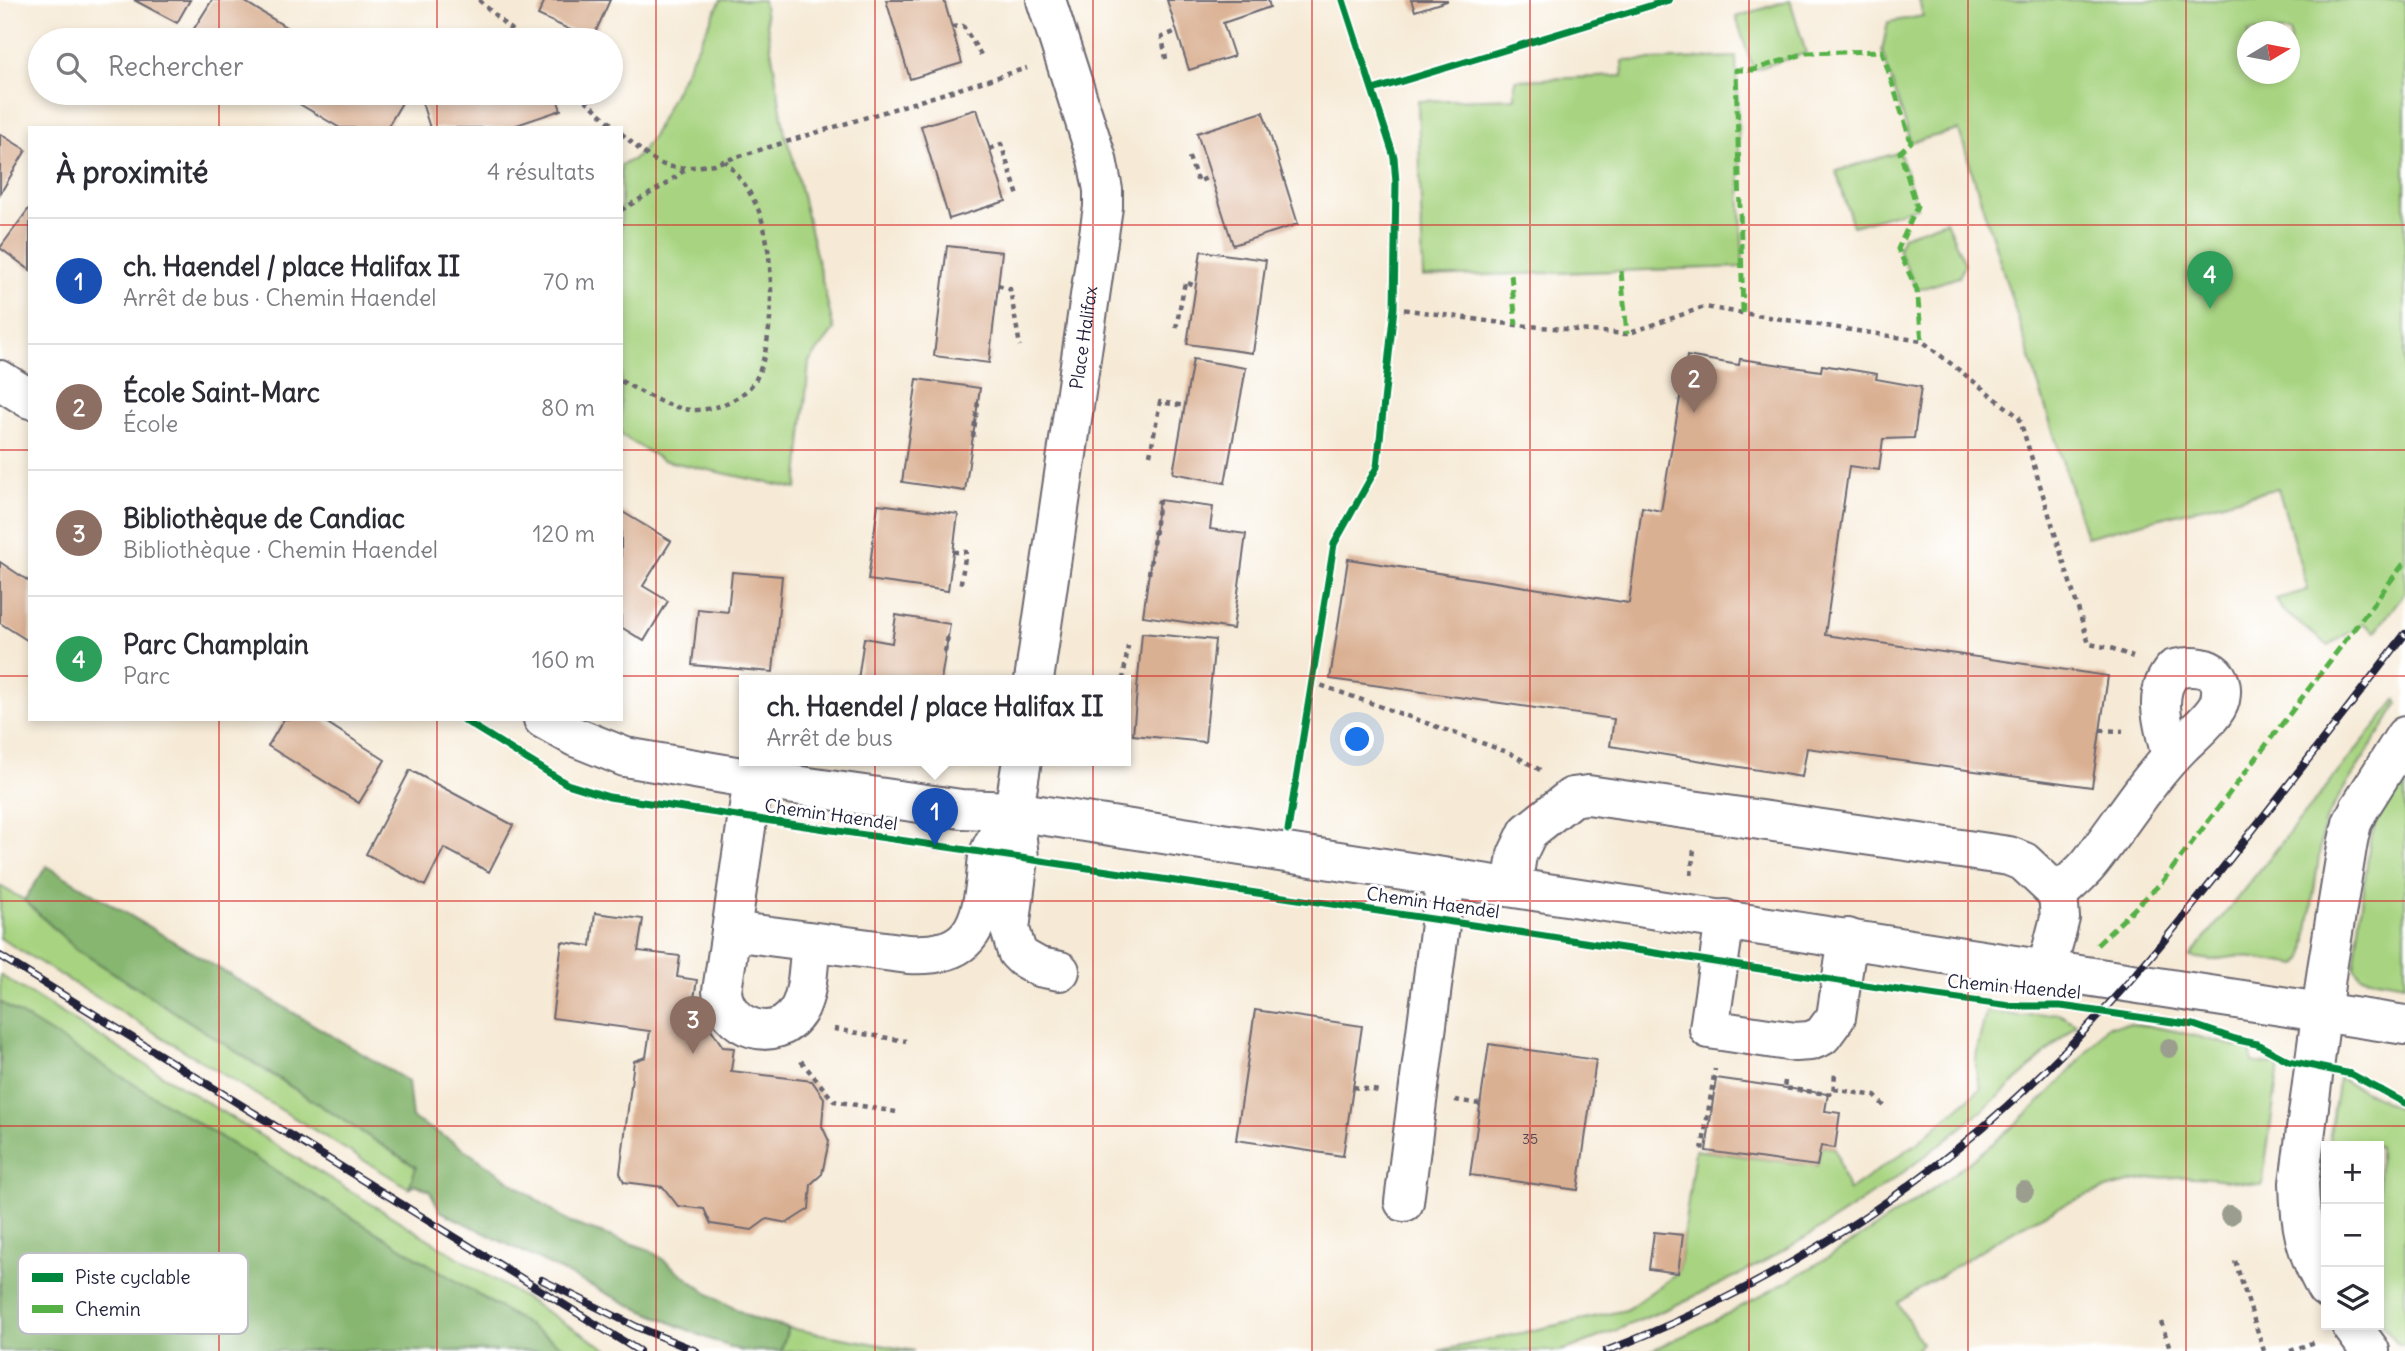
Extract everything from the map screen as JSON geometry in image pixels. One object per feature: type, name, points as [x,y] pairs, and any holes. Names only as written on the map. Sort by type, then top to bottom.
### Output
[{"type":"street","name":"Place Halifax","points":[[1035,675],[1103,207],[1102,182],[1097,159],[1046,0]]},
{"type":"street","points":[[0,380],[28,397]]},
{"type":"street","name":"Chemin Haendel","points":[[547,721],[575,737],[625,757],[753,779],[961,809],[1014,811],[2405,1025]]},
{"type":"street","points":[[2321,1277],[2307,1248],[2300,1204],[2304,1140],[2322,1012],[2352,823],[2405,736]]},
{"type":"street","points":[[2058,894],[2087,867],[2171,756]]},
{"type":"street","points":[[1021,766],[1014,811],[1019,858],[1009,920],[1012,939],[1017,952],[1031,964],[1060,971]]},
{"type":"street","points":[[753,779],[722,991],[725,1007],[734,1018],[754,1029],[778,1028],[797,1012],[804,989],[811,942]]},
{"type":"street","points":[[1512,887],[1517,855],[1528,832],[1572,797],[1588,795],[2009,856],[2024,862],[2058,894],[2060,918],[2047,968]]},
{"type":"street","points":[[731,931],[918,955],[946,953],[962,944],[973,932],[983,904],[989,853],[1014,811]]},
{"type":"street","points":[[1404,1202],[1446,878]]},
{"type":"street","points":[[1725,919],[1709,1029],[1795,1042],[1810,1041],[1822,1036],[1836,1017],[1848,938]]},
{"type":"street","points":[[2339,1332],[2370,1351]]},
{"type":"path","points":[[479,0],[509,28]]},
{"type":"path","points":[[952,27],[963,26],[983,58]]},
{"type":"path","points":[[1166,59],[1162,37],[1177,31]]},
{"type":"path","points":[[623,135],[650,159],[667,168],[686,169],[725,161],[1031,67]]},
{"type":"path","points":[[591,105],[614,126]]},
{"type":"path","points":[[990,149],[1000,144],[1019,199]]},
{"type":"path","points":[[1189,157],[1198,182],[1211,176]]},
{"type":"path","points":[[623,382],[654,399],[686,410],[716,408],[740,396],[757,378],[772,309],[768,250],[758,211],[744,182],[725,161]]},
{"type":"path","points":[[623,209],[686,169]]},
{"type":"path","points":[[1176,328],[1185,282],[1196,286]]},
{"type":"path","points":[[998,285],[1010,289],[1020,346]]},
{"type":"path","points":[[1393,321],[1394,304],[1516,325],[1627,334],[1704,307],[1922,341],[2019,417],[2089,644],[2111,648],[2140,660]]},
{"type":"path","points":[[973,437],[978,402]]},
{"type":"path","points":[[1150,455],[1160,402],[1185,406]]},
{"type":"path","points":[[1149,574],[1159,500]]},
{"type":"path","points":[[953,552],[966,552],[960,589]]},
{"type":"path","points":[[945,652],[948,635]]},
{"type":"path","points":[[1124,675],[1128,646]]},
{"type":"path","points":[[1310,696],[1314,670]]},
{"type":"path","points":[[1312,682],[1510,753],[1545,773]]},
{"type":"path","points":[[1131,694],[1136,694]]},
{"type":"path","points":[[848,1032],[906,1041]]},
{"type":"path","points":[[801,1060],[834,1101],[896,1112]]},
{"type":"path","points":[[1702,1150],[1712,1079],[1721,1061]]},
{"type":"path","points":[[1833,1089],[1875,1096],[1885,1107]]},
{"type":"path","points":[[2235,1261],[2264,1351]]},
{"type":"path","points":[[2161,1322],[2171,1351]]},
{"type":"path","points":[[2290,1351],[2339,1332]]},
{"type":"green space","points":[[721,0],[763,0],[785,134],[834,330],[809,362],[797,489],[662,460],[623,436],[623,164],[636,158],[652,137]]},
{"type":"green space","points":[[1790,0],[1806,53],[1753,70],[1736,17]]},
{"type":"green space","points":[[1919,0],[2405,0],[2405,592],[2375,632],[2363,623],[2329,646],[2282,610],[2276,599],[2308,590],[2278,488],[2086,537],[1959,130],[1911,142],[1882,51],[1888,22],[1923,16]]},
{"type":"green space","points":[[1736,57],[1743,267],[1423,277],[1418,101],[1515,98],[1515,80],[1623,76],[1622,61]]},
{"type":"green space","points":[[1900,152],[1917,207],[1853,226],[1836,171]]},
{"type":"green space","points":[[1946,221],[1965,264],[1959,277],[1917,290],[1898,249],[1903,236]]},
{"type":"green space","points":[[2396,700],[2398,704],[2324,823],[2304,958],[2298,965],[2240,956],[2211,960],[2190,957]]},
{"type":"green space","points":[[2405,777],[2405,984],[2360,976],[2354,967],[2370,840],[2377,820]]},
{"type":"green space","points":[[47,866],[408,1081],[412,1118],[452,1141],[571,1223],[650,1250],[710,1295],[754,1319],[788,1328],[781,1351],[741,1351],[709,1339],[628,1304],[440,1211],[430,1191],[415,1184],[409,1188],[416,1167],[75,948],[24,900]]},
{"type":"green space","points":[[0,886],[24,900],[75,948],[416,1167],[409,1188],[0,938]]},
{"type":"green space","points":[[0,975],[610,1351],[570,1351],[0,1003]]},
{"type":"green space","points":[[0,1002],[570,1351],[0,1351]]},
{"type":"green space","points":[[1986,1012],[2022,1016],[2057,1013],[2076,1024],[2015,1082],[1951,1136],[1883,1187],[1813,1233],[1754,1267],[1693,1297],[1568,1349],[1438,1351],[1626,1310],[1678,1273],[1695,1150],[1817,1166],[1821,1146],[1835,1148],[1848,1191],[1916,1144],[1981,1088],[1976,1060]]},
{"type":"green space","points":[[2129,1024],[2176,1031],[2251,1050],[2252,1062],[2279,1066],[2262,1185],[2209,1178],[2177,1177],[2139,1181],[2102,1190],[2030,1221],[1898,1303],[1921,1343],[1916,1351],[1650,1351],[1779,1286],[1902,1210],[2013,1127],[2063,1079],[2107,1026]]},
{"type":"green space","points":[[2339,1078],[2405,1112],[2405,1345],[2397,1343],[2384,1326],[2384,1141],[2329,1141]]},
{"type":"green space","points":[[788,1328],[914,1351],[781,1351]]},
{"type":"building","points":[[134,0],[190,0],[177,23]]},
{"type":"building","points":[[212,0],[242,0],[288,28],[194,28]]},
{"type":"building","points":[[545,0],[610,0],[597,28],[566,28],[538,15]]},
{"type":"building","points":[[886,0],[944,0],[962,63],[910,79]]},
{"type":"building","points":[[1167,0],[1268,0],[1270,7],[1223,23],[1234,56],[1189,70]]},
{"type":"building","points":[[1411,0],[1447,0],[1447,1],[1415,11]]},
{"type":"building","points":[[301,105],[401,105],[388,126],[337,126]]},
{"type":"building","points":[[423,105],[559,105],[561,110],[514,126],[429,126]]},
{"type":"building","points":[[977,109],[1006,201],[949,219],[921,126]]},
{"type":"building","points":[[1263,112],[1298,224],[1233,245],[1197,133]]},
{"type":"building","points":[[0,134],[26,150],[0,194]]},
{"type":"building","points":[[28,210],[28,269],[0,248]]},
{"type":"building","points":[[947,246],[1002,252],[989,363],[934,356]]},
{"type":"building","points":[[1201,251],[1266,260],[1253,353],[1187,344]]},
{"type":"building","points":[[1687,356],[1739,365],[1740,359],[1821,371],[1822,365],[1877,374],[1876,379],[1921,387],[1914,438],[1883,439],[1879,470],[1849,466],[1825,635],[2108,676],[2092,787],[1807,748],[1802,777],[1610,746],[1614,719],[1330,679],[1348,559],[1629,603],[1642,507],[1661,511]]},
{"type":"building","points":[[1193,359],[1246,368],[1225,483],[1173,473]]},
{"type":"building","points":[[917,379],[980,388],[965,491],[902,482]]},
{"type":"building","points":[[1159,500],[1213,507],[1210,529],[1246,534],[1233,629],[1143,616]]},
{"type":"building","points":[[878,504],[958,514],[948,591],[868,580]]},
{"type":"building","points":[[623,512],[671,541],[643,586],[668,601],[644,641],[623,628]]},
{"type":"building","points":[[0,562],[28,581],[28,641],[0,623]]},
{"type":"building","points":[[732,572],[782,576],[773,672],[692,665],[698,609],[728,612]]},
{"type":"building","points":[[896,615],[950,624],[942,675],[859,675],[864,638],[892,643]]},
{"type":"building","points":[[1142,633],[1215,640],[1205,742],[1133,735]]},
{"type":"building","points":[[283,721],[324,721],[385,760],[359,803],[268,746]]},
{"type":"building","points":[[410,770],[513,825],[489,872],[444,848],[425,886],[366,854]]},
{"type":"building","points":[[595,913],[643,919],[638,951],[680,956],[677,977],[697,980],[692,1010],[699,1011],[723,1047],[734,1048],[731,1071],[812,1081],[824,1098],[822,1126],[829,1141],[822,1174],[811,1184],[809,1209],[787,1223],[767,1219],[752,1230],[711,1224],[704,1209],[678,1206],[663,1187],[624,1182],[620,1173],[634,1061],[646,1057],[650,1031],[552,1018],[562,942],[591,946]]},
{"type":"building","points":[[1255,1010],[1362,1026],[1343,1156],[1236,1140]]},
{"type":"building","points":[[1489,1044],[1596,1060],[1578,1190],[1470,1175]]},
{"type":"building","points":[[1716,1078],[1828,1094],[1825,1111],[1840,1113],[1835,1148],[1821,1146],[1817,1166],[1706,1151]]},
{"type":"building","points":[[1654,1232],[1683,1235],[1678,1273],[1649,1269]]},
{"type":"railway","points":[[1606,1351],[1714,1304],[1817,1247],[1915,1182],[2006,1107],[2097,1017],[2153,954],[2255,828],[2405,634]]},
{"type":"railway","points":[[0,956],[639,1351]]},
{"type":"railway","points":[[542,1280],[637,1327],[696,1351]]},
{"type":"marked path","points":[[1743,313],[1736,70],[1753,70],[1806,53],[1882,51],[1911,142],[1900,152],[1917,207],[1898,249],[1917,290],[1922,341]]},
{"type":"marked path","points":[[1621,271],[1627,334]]},
{"type":"marked path","points":[[1511,274],[1516,325]]},
{"type":"marked path","points":[[2097,945],[2162,882],[2405,562]]},
{"type":"cycle path","points":[[1288,830],[1334,544],[1377,467],[1394,308],[1394,157],[1343,0]]},
{"type":"cycle path","points":[[1373,90],[1669,0]]},
{"type":"cycle path","points":[[465,721],[567,784],[609,797],[1937,996],[2010,1006],[2061,1006],[2194,1025],[2257,1044],[2289,1061],[2351,1074],[2405,1103]]},
{"type":"place","name":"Parc Champlain","points":[[2210,309]]},
{"type":"place","name":"École Saint-Marc","points":[[1694,413]]},
{"type":"place","name":"ch. Haendel / place Halifax II","points":[[935,846]]},
{"type":"place","name":"Bibliothèque de Candiac","points":[[693,1054]]}]
